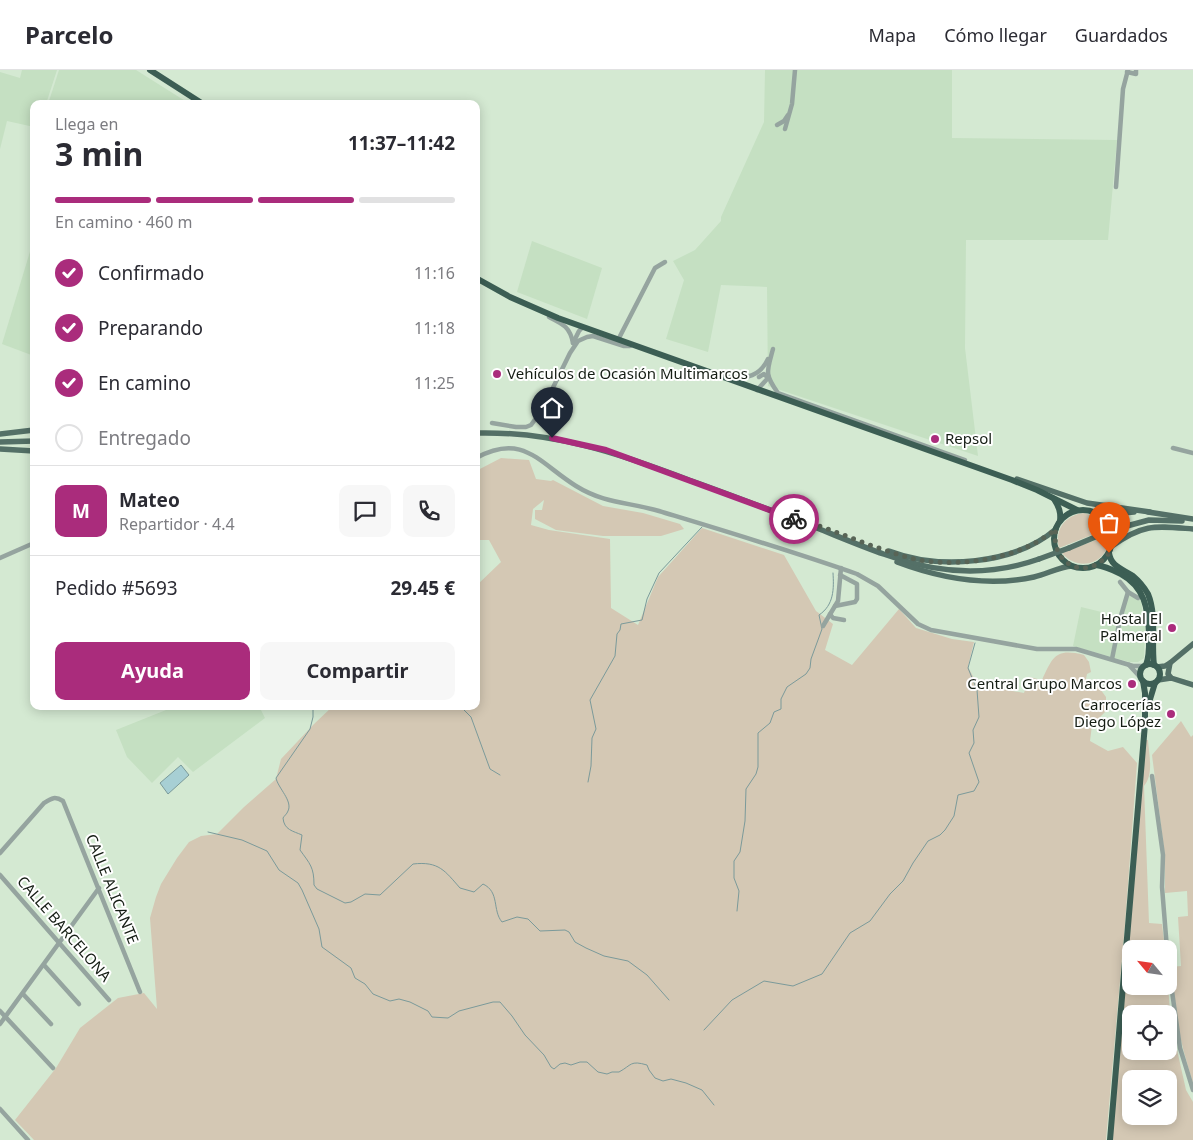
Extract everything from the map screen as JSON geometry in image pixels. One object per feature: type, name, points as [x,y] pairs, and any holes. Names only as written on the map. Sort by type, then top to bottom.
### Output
[{"type":"highway","points":[[150,70],[197,100]]},
{"type":"highway","points":[[480,280],[522,302],[632,346],[1015,480],[1078,510]]},
{"type":"highway","points":[[1053,498],[1059,507],[1061,515],[1056,529],[1055,544],[1057,551],[1066,562],[1072,566],[1086,568],[1096,565],[1104,566],[1124,576],[1136,585],[1142,594],[1147,610],[1149,654],[1145,666],[1140,671],[1145,693],[1144,724],[1110,1140]]},
{"type":"highway","points":[[1060,521],[1068,514],[1078,510],[1090,510],[1101,515],[1106,520],[1112,532],[1112,546],[1109,553],[1096,565]]},
{"type":"highway","points":[[1109,553],[1112,563],[1138,580],[1147,594],[1152,611],[1156,666],[1160,673],[1150,698],[1144,724]]},
{"type":"highway","points":[[1145,666],[1156,666]]},
{"type":"highway","points":[[1141,679],[1147,684],[1157,682]]},
{"type":"main road","points":[[0,434],[30,430]]},
{"type":"main road","points":[[480,433],[552,438],[606,450],[900,560],[939,570],[984,572],[1013,567],[1137,522],[1156,519],[1193,521]]},
{"type":"main road","points":[[0,442],[30,441]]},
{"type":"main road","points":[[0,449],[30,451]]},
{"type":"main road","points":[[1015,480],[1087,503],[1150,512],[1193,521]]},
{"type":"main road","points":[[1101,515],[1150,512]]},
{"type":"main road","points":[[791,518],[802,520],[895,554],[925,560],[951,562],[973,561],[1004,555],[1035,542],[1056,529]]},
{"type":"main road","points":[[1112,546],[1145,528],[1193,529]]},
{"type":"main road","points":[[838,536],[846,542],[912,568],[959,580],[981,582],[1015,580],[1072,566]]},
{"type":"main road","points":[[1156,666],[1170,664],[1193,644]]},
{"type":"main road","points":[[1170,664],[1168,674],[1171,678]]},
{"type":"main road","points":[[1157,682],[1171,678],[1193,685]]},
{"type":"street","points":[[785,129],[790,112],[795,70]]},
{"type":"street","points":[[1116,187],[1123,90],[1127,71],[1136,74],[1136,70]]},
{"type":"street","points":[[777,125],[784,121],[790,112]]},
{"type":"street","points":[[618,340],[655,268],[665,262]]},
{"type":"street","points":[[522,302],[532,309],[560,322],[571,332],[573,343]]},
{"type":"street","points":[[570,353],[579,331],[583,327]]},
{"type":"street","points":[[492,423],[516,427],[531,425],[542,410],[570,353],[578,341],[587,336],[593,336],[624,346],[632,346]]},
{"type":"street","points":[[773,349],[768,378],[757,390],[758,376],[773,349]]},
{"type":"street","points":[[708,372],[744,378],[754,376],[762,370]]},
{"type":"street","points":[[758,376],[764,374],[778,393],[995,473]]},
{"type":"street","points":[[480,456],[488,452],[507,448],[527,452],[576,486],[605,500],[657,510],[857,574],[878,586],[918,624],[931,630],[1037,650],[1076,649],[1128,664],[1145,666]]},
{"type":"street","points":[[1173,448],[1193,453]]},
{"type":"street","points":[[0,558],[30,545]]},
{"type":"street","points":[[823,626],[839,598],[841,568]]},
{"type":"street","points":[[835,606],[855,602],[857,599],[857,584],[840,575]]},
{"type":"street","points":[[1120,582],[1128,592],[1138,598]]},
{"type":"street","points":[[1112,660],[1120,619],[1128,592]]},
{"type":"street","points":[[830,614],[834,618],[844,620]]},
{"type":"street","points":[[1128,664],[1141,679]]},
{"type":"street","points":[[1152,776],[1163,856],[1162,887],[1166,940]]},
{"type":"street","name":"CALLE ALICANTE","points":[[0,854],[44,803],[51,798],[58,798],[63,801],[140,992]]},
{"type":"street","name":"CALLE BARCELONA","points":[[0,875],[109,1000]]},
{"type":"street","points":[[0,1024],[99,888]]},
{"type":"street","points":[[44,965],[79,1004]]},
{"type":"street","points":[[23,994],[51,1024]]},
{"type":"street","points":[[1173,995],[1180,1048],[1193,1090]]},
{"type":"street","points":[[0,1011],[53,1068]]},
{"type":"street","points":[[0,1109],[28,1140]]},
{"type":"shaded area","points":[[22,70],[57,70],[47,100],[30,100],[30,126],[7,121],[0,149],[0,72],[20,78]]},
{"type":"shaded area","points":[[59,70],[136,70],[184,100],[49,100]]},
{"type":"shaded area","points":[[765,70],[952,70],[952,138],[1117,140],[1108,240],[966,240],[965,348],[978,456],[768,386],[767,287],[721,285],[708,352],[666,339],[684,280],[673,261],[695,250],[721,221],[721,217],[764,122]]},
{"type":"shaded area","points":[[532,241],[602,268],[587,319],[517,292]]},
{"type":"shaded area","points":[[30,252],[30,354],[2,344]]},
{"type":"shaded area","points":[[501,458],[529,460],[536,479],[553,480],[603,506],[643,513],[680,524],[684,529],[661,536],[603,536],[556,530],[535,519],[535,510],[542,510],[544,500],[533,509],[531,525],[549,530],[610,539],[611,608],[638,625],[658,577],[702,528],[784,555],[816,611],[833,624],[825,650],[852,665],[899,609],[916,628],[952,639],[974,642],[968,667],[976,682],[985,686],[1024,693],[1029,677],[1042,680],[1049,665],[1057,656],[1067,653],[1084,655],[1089,662],[1091,672],[1087,674],[1086,679],[1091,685],[1095,682],[1106,697],[1106,711],[1092,725],[1090,741],[1108,751],[1123,747],[1137,763],[1106,1140],[34,1140],[15,1120],[56,1068],[80,1028],[118,998],[144,993],[157,1009],[150,918],[161,884],[189,842],[201,836],[217,834],[276,779],[281,759],[329,710],[480,710],[480,582],[501,562],[489,540],[480,540],[480,469]]},
{"type":"shaded area","points":[[1084,513],[1099,518],[1107,529],[1059,548],[1058,535],[1062,524],[1077,514]]},
{"type":"shaded area","points":[[1109,535],[1105,552],[1093,562],[1077,563],[1062,553]]},
{"type":"shaded area","points":[[1128,595],[1141,601],[1145,628],[1144,658],[1138,662],[1129,662],[1073,646],[1081,607],[1118,616]]},
{"type":"shaded area","points":[[166,710],[261,710],[265,718],[193,772],[178,757],[152,783],[127,757],[116,730]]},
{"type":"shaded area","points":[[1181,721],[1191,737],[1193,735],[1193,1083],[1178,1026],[1177,1005],[1174,1005],[1173,995],[1178,995],[1178,966],[1181,966],[1178,917],[1188,916],[1187,891],[1165,893],[1165,857],[1152,755]]},
{"type":"shaded area","points":[[1146,740],[1148,740],[1150,758],[1149,776],[1144,786],[1149,923],[1162,924],[1164,940],[1129,940]]},
{"type":"shaded area","points":[[1124,995],[1169,995],[1170,1005],[1123,1005]]},
{"type":"shaded area","points":[[1122,1022],[1122,1060],[1177,1060],[1177,1050],[1186,1090],[1193,1102],[1193,1140],[1112,1140]]},
{"type":"water","points":[[181,765],[189,775],[168,794],[160,783]]},
{"type":"waterway","points":[[588,782],[591,766],[592,738],[596,729],[590,700],[615,656],[617,634],[621,624],[642,620],[647,599],[659,573],[702,527]]},
{"type":"waterway","points":[[737,911],[739,891],[734,878],[734,861],[740,852],[745,821],[746,789],[756,774],[758,767],[758,733],[770,723],[774,712],[781,709],[781,699],[787,687],[806,674],[810,668],[811,659],[822,629],[819,615],[828,606],[832,596],[833,573]]},
{"type":"waterway","points":[[704,1030],[732,1000],[764,981],[793,986],[822,974],[850,933],[870,921],[890,894],[903,881],[928,841],[945,830],[954,816],[958,795],[974,791],[979,782],[969,753],[974,743],[973,730],[979,717],[977,690],[968,668],[975,643]]},
{"type":"waterway","points":[[313,710],[310,729],[276,778],[289,803],[288,811],[283,818],[285,825],[289,830],[302,835],[300,850],[311,866],[314,885],[317,889],[345,903],[351,902],[365,894],[380,895],[413,864],[429,864],[441,868],[460,888],[474,892],[483,884],[488,887],[494,896],[497,912],[502,922],[517,917],[528,919],[540,931],[565,930],[569,932],[575,942],[586,948],[604,956],[628,961],[647,975],[669,1000]]},
{"type":"waterway","points":[[464,710],[471,717],[490,769],[500,775]]},
{"type":"waterway","points":[[208,832],[242,840],[267,851],[279,870],[298,883],[319,929],[322,947],[351,968],[355,978],[365,984],[373,994],[390,1001],[399,999],[410,1002],[428,1011],[432,1017],[448,1018],[459,1011],[493,1002],[500,1002],[554,1069],[560,1064],[571,1065],[587,1062],[598,1072],[607,1074],[619,1072],[634,1063],[647,1065],[655,1078],[663,1081],[671,1079],[702,1090],[714,1105]]},
{"type":"way so far","points":[[794,519],[802,520],[895,554],[925,560],[973,561],[1004,555],[1046,537],[1056,529],[1054,536],[1057,551],[1060,557],[1072,566],[1092,567],[1101,562],[1109,553]]},
{"type":"place","name":"Vehículos de Ocasión Multimarcos","points":[[497,374]]},
{"type":"place","name":"Repsol","points":[[935,439]]},
{"type":"place","name":"Hostal El Palmeral","points":[[1172,628]]},
{"type":"place","name":"Central Grupo Marcos","points":[[1132,684]]},
{"type":"place","name":"Carrocerías Diego López","points":[[1171,714]]},
{"type":"route","points":[[552,438],[578,442],[606,450],[794,519]]}]
